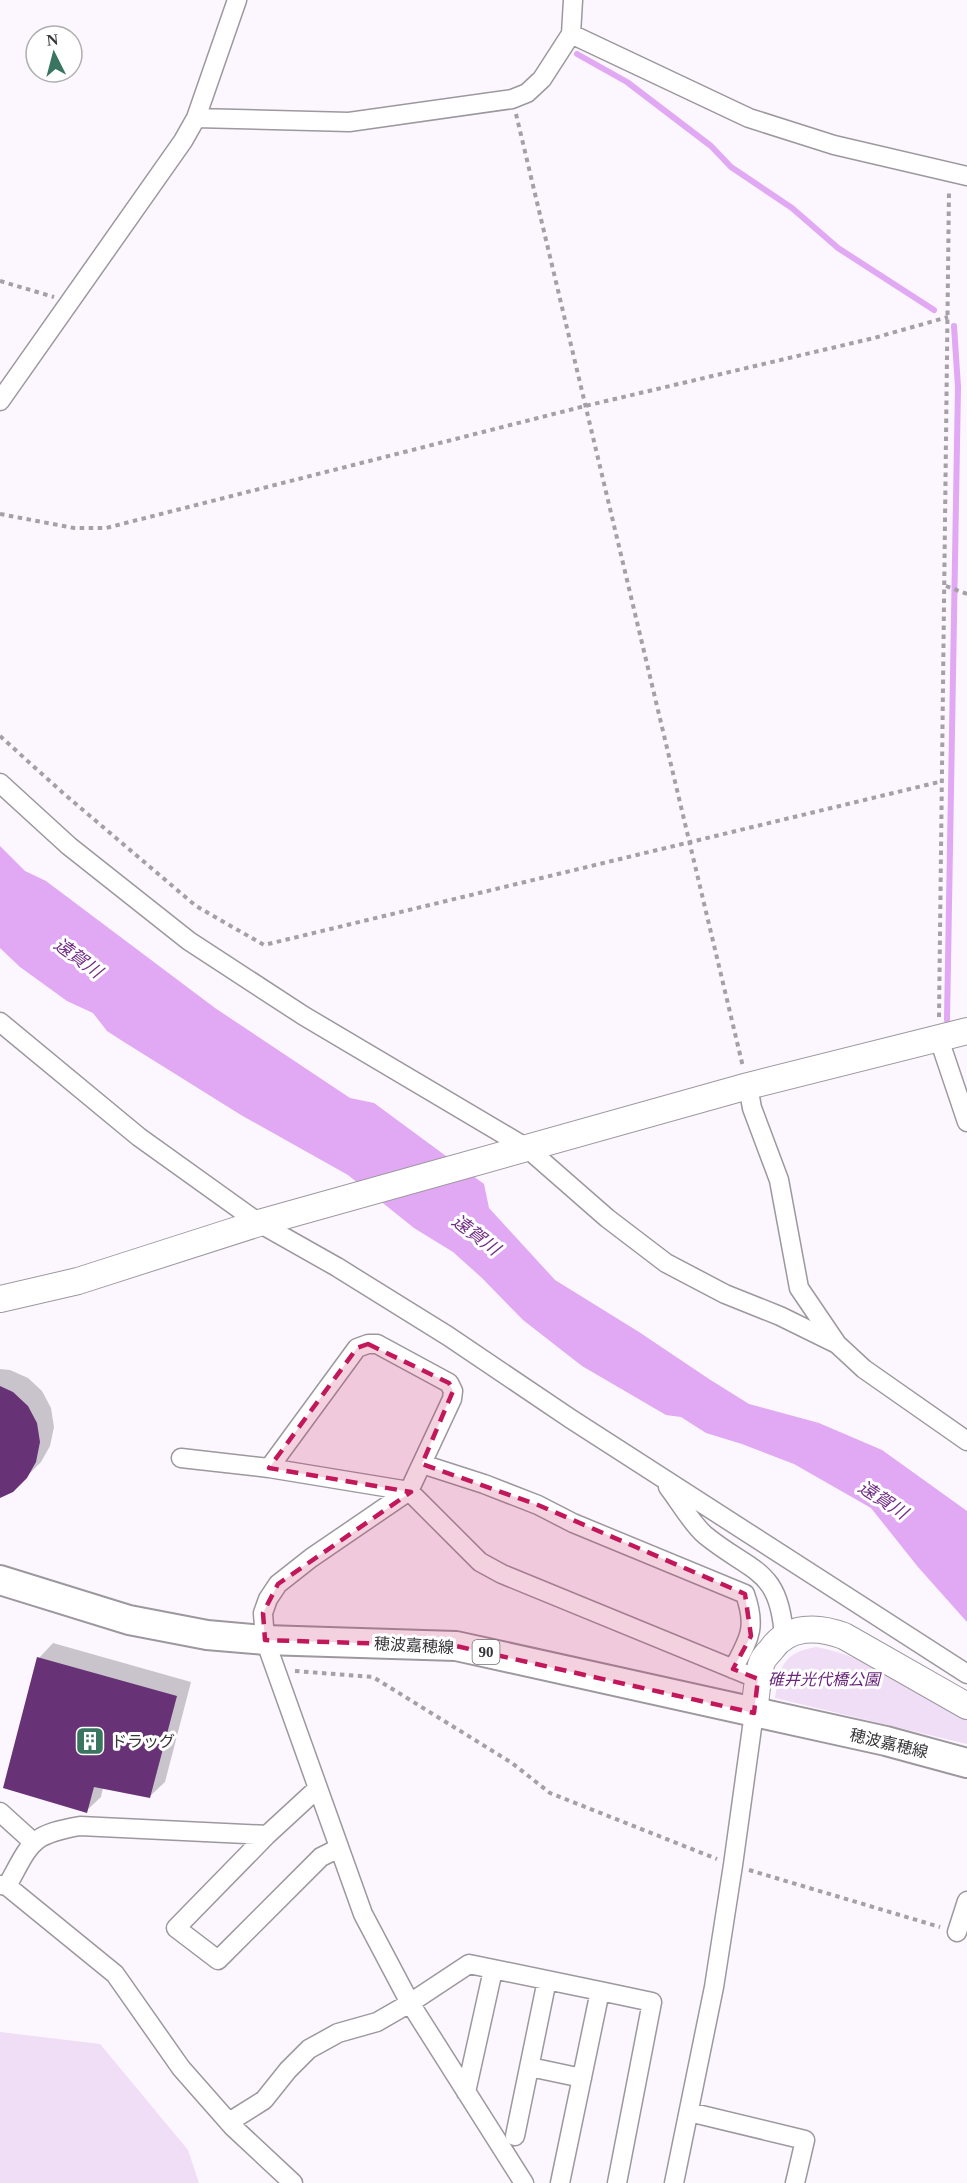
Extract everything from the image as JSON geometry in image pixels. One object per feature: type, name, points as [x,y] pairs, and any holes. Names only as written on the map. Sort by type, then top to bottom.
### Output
[{"type":"main road","name":"穂波嘉穂線","points":[[0,1580],[129,1620],[207,1635],[266,1640],[456,1646],[886,1741],[967,1763]]},
{"type":"street","points":[[0,402],[183,141],[196,118],[237,0]]},
{"type":"street","points":[[196,118],[349,122],[512,99],[527,93],[543,79],[571,34],[573,0]]},
{"type":"street","points":[[571,34],[749,118],[834,145],[958,174]]},
{"type":"street","points":[[0,783],[69,846],[189,941],[517,1151],[666,1263],[725,1294],[780,1316],[837,1344]]},
{"type":"street","points":[[0,1022],[139,1137],[967,1674]]},
{"type":"street","points":[[0,1299],[78,1281],[270,1221],[748,1086],[967,1031]]},
{"type":"street","points":[[939,1039],[967,1122]]},
{"type":"street","points":[[748,1086],[752,1108],[779,1180],[799,1288],[837,1344],[864,1369],[967,1441]]},
{"type":"street","points":[[269,1468],[357,1348],[377,1344],[449,1383],[453,1391],[452,1399],[409,1491],[311,1558],[278,1584],[268,1599],[263,1613],[266,1640],[363,1914],[410,2003],[524,2183]]},
{"type":"street","points":[[181,1458],[269,1468],[409,1491],[480,1562],[758,1679]]},
{"type":"street","points":[[422,1464],[484,1484],[538,1505],[573,1523],[745,1594],[750,1608],[751,1636],[733,1668]]},
{"type":"street","points":[[660,1476],[703,1534],[761,1573],[774,1590],[782,1608],[784,1638]]},
{"type":"street","points":[[674,2183],[714,1987],[761,1663],[774,1645],[791,1633],[809,1629],[827,1629],[844,1636],[967,1706]]},
{"type":"street","points":[[318,1788],[267,1835],[176,1928],[218,1960],[321,1857],[339,1848]]},
{"type":"street","points":[[0,1812],[32,1841]]},
{"type":"street","points":[[267,1835],[80,1826],[54,1830],[32,1841],[3,1885],[115,1974],[182,2068],[229,2122],[293,2183]]},
{"type":"street","points":[[957,1932],[967,1901]]},
{"type":"street","points":[[229,2122],[264,2100],[288,2070],[309,2049],[338,2033],[377,2022],[469,1964],[652,2002],[617,2183]]},
{"type":"street","points":[[466,2092],[493,1970]]},
{"type":"street","points":[[515,2136],[547,1980]]},
{"type":"street","points":[[561,2183],[600,1991]]},
{"type":"street","points":[[530,2067],[582,2078]]},
{"type":"street","points":[[689,2112],[805,2140],[795,2183]]},
{"type":"path","points":[[512,99],[748,1086]]},
{"type":"path","points":[[939,1039],[947,587],[948,317],[958,174]]},
{"type":"path","points":[[0,281],[69,302]]},
{"type":"path","points":[[0,514],[74,528],[106,528],[585,406],[874,338],[948,317]]},
{"type":"path","points":[[947,587],[967,594]]},
{"type":"path","points":[[0,736],[63,794],[196,906],[264,945],[943,781]]},
{"type":"path","points":[[276,1669],[373,1677],[512,1762],[550,1793],[733,1865],[957,1932]]},
{"type":"highlighted area","points":[[368,1344],[449,1383],[453,1391],[422,1464],[538,1505],[745,1594],[751,1636],[733,1669],[758,1679],[754,1713],[456,1646],[265,1640],[263,1613],[278,1584],[411,1492],[269,1468],[357,1348]]},
{"type":"green space","name":"碓井光代橋公園","points":[[816,1647],[874,1667],[967,1720],[967,1744],[775,1698],[781,1670],[789,1658],[796,1653]]},
{"type":"green space","points":[[0,2032],[100,2044],[188,2150],[199,2183],[0,2183]]},
{"type":"water","name":"遠賀川","points":[[0,846],[25,871],[46,881],[215,1008],[350,1098],[374,1103],[484,1184],[489,1208],[555,1280],[749,1404],[819,1423],[882,1450],[967,1511],[967,1622],[918,1567],[871,1508],[794,1464],[706,1433],[681,1417],[666,1415],[582,1366],[523,1320],[453,1252],[414,1228],[348,1175],[241,1115],[124,1042],[107,1031],[93,1013],[67,1001],[20,967],[0,948]]},
{"type":"building","points":[[0,1386],[13,1392],[28,1406],[37,1423],[40,1442],[36,1462],[27,1478],[13,1492],[0,1498]]},
{"type":"building","name":"ドラッグ","points":[[37,1657],[177,1696],[150,1798],[94,1787],[87,1813],[3,1788]]},
{"type":"waterway","points":[[577,54],[627,82],[711,146],[731,167],[792,208],[838,248],[934,310]]},
{"type":"waterway","points":[[947,1020],[958,387],[954,326]]},
{"type":"place","name":"ドラッグ","points":[[90,1741]]}]
